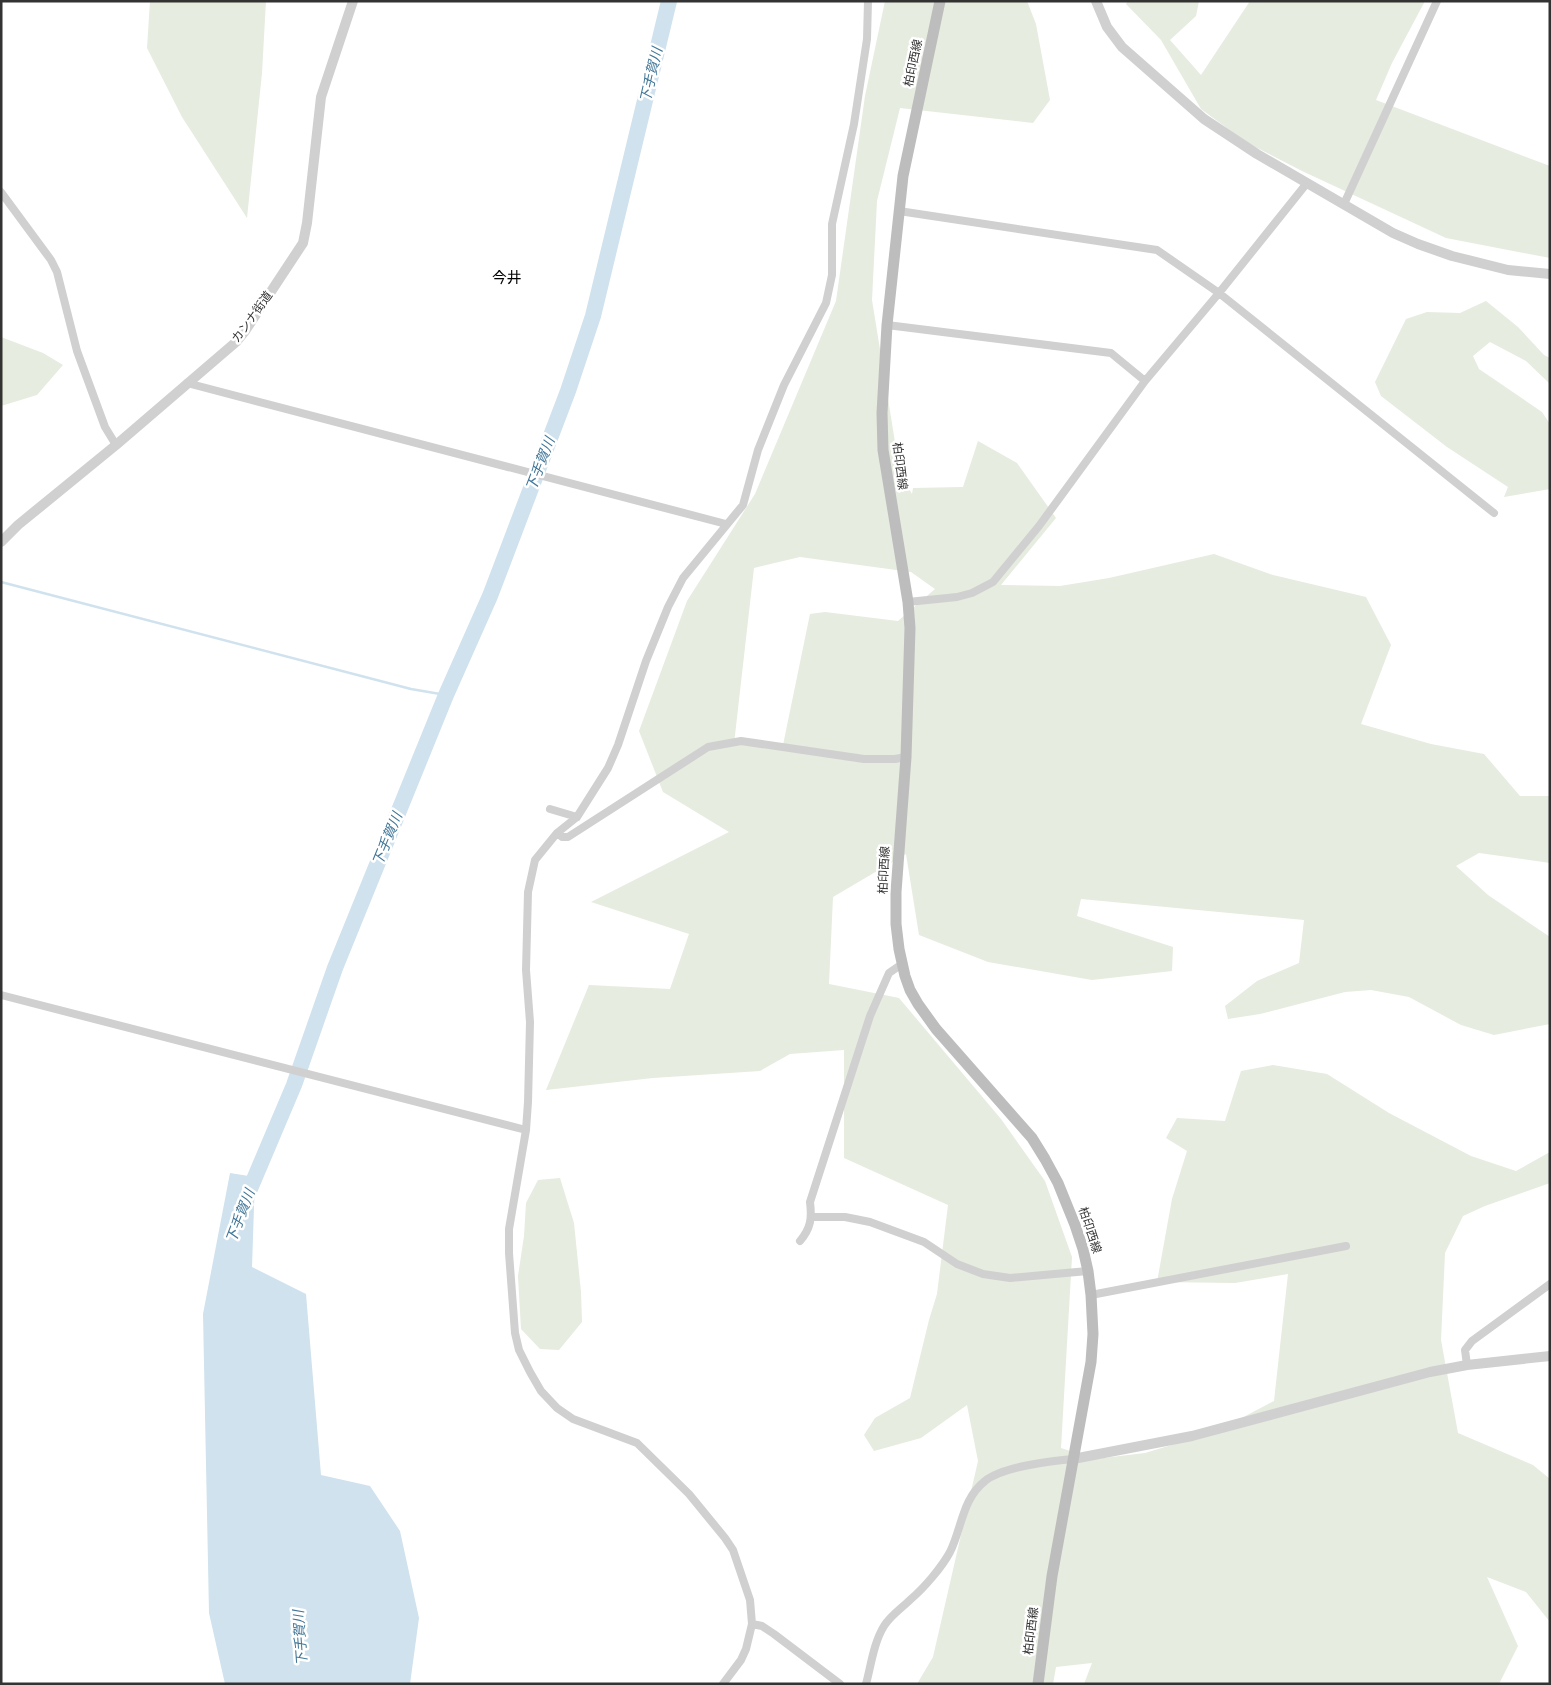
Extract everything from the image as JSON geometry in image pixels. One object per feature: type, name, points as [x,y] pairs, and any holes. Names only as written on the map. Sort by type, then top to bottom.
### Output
[{"type":"main road","name":"柏印西線","points":[[940,1],[909,144],[899,210],[887,325],[882,413],[883,450],[908,602],[910,628],[906,757],[896,892],[896,924],[902,964],[910,990],[936,1029],[1032,1138],[1045,1159],[1073,1218],[1088,1271],[1093,1334],[1091,1362],[1052,1576],[1038,1684]]},
{"type":"street","name":"カンナ街道","points":[[1,542],[236,342],[245,332],[303,243],[307,223],[321,97],[353,1]]},
{"type":"street","points":[[722,1684],[741,1660],[746,1649],[752,1624],[750,1600],[733,1550],[689,1494],[638,1443],[573,1419],[557,1408],[542,1391],[520,1350],[515,1333],[509,1229],[526,1130],[530,1057],[530,1022],[526,970],[528,892],[536,860],[557,833],[577,817],[608,768],[618,745],[646,661],[679,585],[743,505],[758,450],[784,385],[826,303],[832,274],[832,224],[854,124],[867,39],[868,1]]},
{"type":"street","points":[[1096,1],[1107,27],[1122,47],[1204,119],[1257,154],[1394,233],[1452,256],[1508,270],[1550,274]]},
{"type":"street","points":[[1344,204],[1436,1]]},
{"type":"street","points":[[908,602],[957,597],[972,593],[993,582],[1039,526],[1145,381],[1219,294],[1308,183]]},
{"type":"street","points":[[1,192],[51,260],[57,272],[77,350],[105,427],[116,445]]},
{"type":"street","points":[[899,210],[1157,250],[1219,294],[1494,513]]},
{"type":"street","points":[[887,325],[1111,353],[1145,381]]},
{"type":"street","points":[[187,383],[726,524]]},
{"type":"street","points":[[557,833],[562,837],[568,837],[708,747],[729,742],[741,740],[864,759],[906,757]]},
{"type":"street","points":[[550,809],[577,817]]},
{"type":"street","points":[[800,1242],[809,1227],[811,1217],[810,1202],[870,1016],[888,973],[902,964]]},
{"type":"street","points":[[1,995],[526,1130]]},
{"type":"street","points":[[811,1217],[845,1217],[870,1222],[924,1242],[957,1264],[983,1274],[1010,1278],[1088,1271]]},
{"type":"street","points":[[1091,1295],[1346,1246]]},
{"type":"street","points":[[1467,1365],[1466,1350],[1472,1341],[1550,1284]]},
{"type":"street","points":[[866,1684],[879,1634],[892,1616],[913,1598],[943,1562],[950,1551],[964,1509],[975,1491],[985,1480],[999,1474],[1052,1461],[1073,1459],[1192,1436],[1393,1381],[1467,1365],[1550,1356]]},
{"type":"street","points":[[752,1624],[762,1626],[774,1634],[840,1684]]},
{"type":"shaded area","points":[[150,1],[266,1],[262,73],[247,218],[182,117],[147,48]]},
{"type":"shaded area","points":[[885,1],[1027,1],[1036,24],[1050,100],[1033,123],[900,108],[877,201],[872,300],[900,473],[912,494],[913,488],[963,487],[978,441],[1017,463],[1056,518],[1001,585],[1060,586],[1109,578],[1214,554],[1273,575],[1366,597],[1391,645],[1361,724],[1431,744],[1484,754],[1520,796],[1550,796],[1550,863],[1479,853],[1456,866],[1488,895],[1550,937],[1550,1024],[1494,1035],[1461,1025],[1409,997],[1371,990],[1345,992],[1260,1014],[1228,1019],[1225,1006],[1257,981],[1299,963],[1304,920],[1081,899],[1077,916],[1173,947],[1172,971],[1092,980],[988,962],[919,935],[906,854],[833,897],[829,984],[899,998],[1001,1119],[1045,1181],[1072,1257],[1061,1448],[1095,1459],[1145,1453],[1215,1432],[1274,1401],[1288,1274],[1235,1283],[1157,1282],[1172,1199],[1187,1151],[1166,1138],[1177,1118],[1225,1121],[1241,1071],[1273,1065],[1327,1074],[1389,1113],[1471,1156],[1516,1171],[1550,1152],[1550,1183],[1485,1206],[1463,1216],[1445,1253],[1441,1340],[1458,1433],[1533,1465],[1550,1479],[1550,1622],[1526,1592],[1487,1577],[1518,1646],[1499,1684],[1084,1684],[1092,1663],[1056,1667],[1053,1684],[917,1684],[933,1657],[978,1461],[967,1405],[921,1438],[874,1451],[864,1435],[875,1418],[910,1398],[937,1294],[948,1205],[844,1158],[844,1050],[790,1054],[760,1071],[653,1078],[546,1090],[589,985],[670,989],[689,934],[591,902],[729,832],[663,792],[639,731],[687,601],[755,494],[836,301],[865,96]],"holes":[[[800,557],[911,572],[935,589],[898,621],[825,612],[810,614],[783,745],[734,744],[754,568]]]},
{"type":"shaded area","points":[[1128,1],[1199,1],[1196,16],[1170,40],[1201,75],[1250,1],[1425,1],[1392,63],[1376,100],[1550,166],[1550,258],[1446,238],[1302,171],[1246,142],[1201,109],[1161,40],[1126,4]]},
{"type":"shaded area","points":[[1486,301],[1518,327],[1544,355],[1550,358],[1550,384],[1526,361],[1490,342],[1473,356],[1479,369],[1542,412],[1550,424],[1550,489],[1504,497],[1508,487],[1447,447],[1381,396],[1375,382],[1406,319],[1427,312],[1460,313]]},
{"type":"shaded area","points":[[1,337],[43,353],[63,365],[37,395],[1,406]]},
{"type":"shaded area","points":[[560,1178],[574,1223],[582,1322],[559,1350],[540,1349],[521,1329],[518,1276],[524,1236],[526,1203],[538,1180]]},
{"type":"water","points":[[230,1173],[255,1177],[252,1267],[306,1294],[321,1475],[370,1486],[400,1531],[419,1618],[410,1684],[225,1684],[209,1613],[203,1314]]},
{"type":"waterway","name":"下手賀川","points":[[247,1196],[294,1085],[335,968],[446,695],[490,596],[568,391],[593,316],[669,1]]},
{"type":"waterway","points":[[1,582],[411,689],[446,695]]},
{"type":"district","name":"今井","points":[[507,278]]}]
